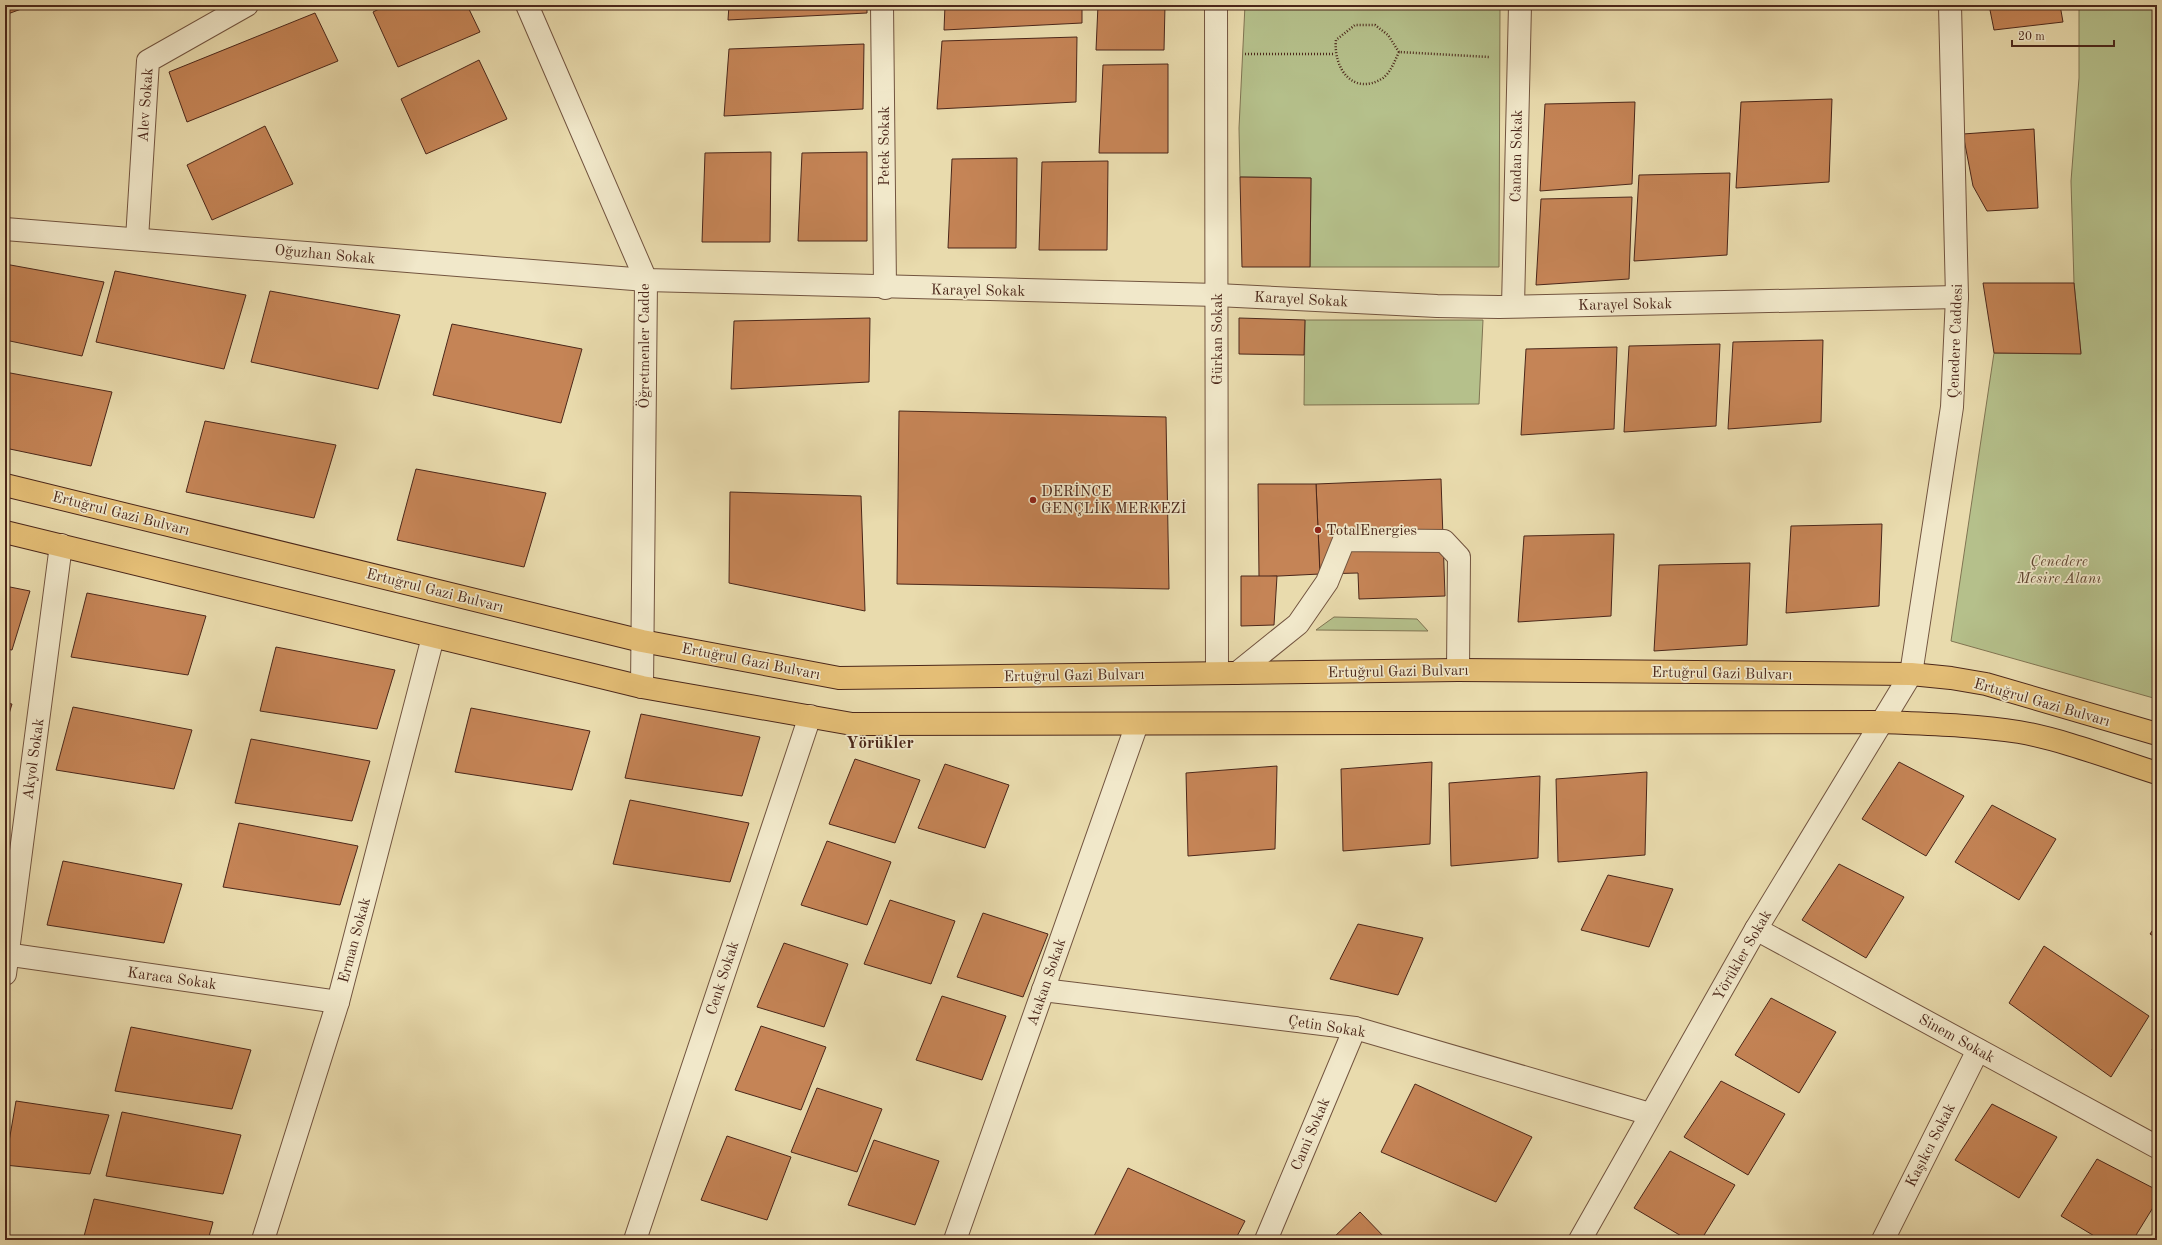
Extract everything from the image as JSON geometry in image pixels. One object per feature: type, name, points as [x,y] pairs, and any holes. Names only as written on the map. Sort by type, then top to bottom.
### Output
[{"type":"main road","name":"Ertuğrul Gazi Bulvarı","points":[[5,485],[642,641],[839,678],[1458,670],[1911,674],[1951,678],[1986,684],[2157,734]]},
{"type":"main road","points":[[5,532],[642,687],[852,724],[1882,722],[1966,725],[2021,732],[2157,773]]},
{"type":"street","name":"Alev Sokak","points":[[137,239],[148,61],[247,5]]},
{"type":"street","name":"Öğretmenler Cadde","points":[[526,5],[646,280],[642,687]]},
{"type":"street","name":"Petek Sokak","points":[[882,5],[885,288]]},
{"type":"street","name":"Gürkan Sokak","points":[[1216,5],[1218,295],[1227,673]]},
{"type":"street","name":"Candan Sokak","points":[[1513,306],[1520,5]]},
{"type":"street","name":"Çenedere Caddesi","points":[[1911,674],[1952,407],[1957,297],[1950,5]]},
{"type":"street","name":"Oğuzhan Sokak","points":[[5,229],[646,280]]},
{"type":"street","name":"Karayel Sokak","points":[[646,280],[885,288],[1218,295],[1437,306],[1513,306],[1957,297]]},
{"type":"street","points":[[1227,673],[1298,624],[1327,582],[1344,540],[1444,541],[1459,557],[1458,670]]},
{"type":"street","name":"Akyol Sokak","points":[[6,961],[61,545]]},
{"type":"street","name":"Erman Sokak","points":[[263,1240],[338,1002],[433,637]]},
{"type":"street","name":"Yörükler Sokak","points":[[1580,1240],[1756,929],[1911,674]]},
{"type":"street","name":"Cenk Sokak","points":[[635,1240],[810,716]]},
{"type":"street","name":"Atakan Sokak","points":[[954,1240],[1137,724]]},
{"type":"street","name":"Sinem Sokak","points":[[1756,929],[2157,1147]]},
{"type":"street","name":"Karaca Sokak","points":[[6,961],[338,1002]]},
{"type":"street","name":"Çetin Sokak","points":[[1043,990],[1355,1028],[1650,1114]]},
{"type":"street","name":"Cami Sokak","points":[[1266,1240],[1355,1028]]},
{"type":"street","name":"Kaşıkcı Sokak","points":[[1882,1240],[1978,1050]]},
{"type":"path","points":[[1355,25],[1375,25],[1388,35],[1399,52],[1393,66],[1383,78],[1369,83],[1353,82],[1342,71],[1335,54],[1336,40],[1355,25]]},
{"type":"path","points":[[1399,52],[1492,57]]},
{"type":"path","points":[[1243,54],[1335,54]]},
{"type":"green space","points":[[1245,5],[1500,5],[1499,267],[1310,267],[1311,178],[1240,177],[1239,128]]},
{"type":"green space","name":"Çenedere Mesire Alanı","points":[[2079,5],[2157,5],[2157,699],[1951,641],[1994,353],[2081,353],[2074,283],[2071,181],[2079,78]]},
{"type":"green space","points":[[1305,320],[1483,320],[1479,404],[1304,405]]},
{"type":"green space","points":[[1334,617],[1417,619],[1428,631],[1316,630]]},
{"type":"building","points":[[5,5],[32,5],[5,15]]},
{"type":"building","points":[[387,5],[467,5],[480,32],[398,67],[373,12]]},
{"type":"building","points":[[729,5],[867,5],[867,13],[728,20]]},
{"type":"building","points":[[945,5],[1082,5],[1082,23],[944,30]]},
{"type":"building","points":[[1098,5],[1165,5],[1164,50],[1096,50]]},
{"type":"building","points":[[1989,5],[2060,5],[2063,22],[1994,30]]},
{"type":"building","points":[[315,13],[338,61],[187,122],[169,72]]},
{"type":"building","points":[[1077,37],[1076,102],[937,109],[942,41]]},
{"type":"building","points":[[864,44],[863,109],[724,116],[729,49]]},
{"type":"building","points":[[479,60],[507,119],[426,154],[401,99]]},
{"type":"building","points":[[1168,64],[1168,153],[1099,153],[1103,65]]},
{"type":"building","points":[[1832,99],[1829,182],[1736,188],[1741,102]]},
{"type":"building","points":[[1635,102],[1632,184],[1540,191],[1545,104]]},
{"type":"building","points":[[265,126],[293,184],[212,220],[187,165]]},
{"type":"building","points":[[2034,129],[2038,208],[1987,211],[1973,186],[1963,134]]},
{"type":"building","points":[[771,152],[770,242],[702,242],[705,153]]},
{"type":"building","points":[[867,152],[867,241],[798,241],[802,153]]},
{"type":"building","points":[[1017,158],[1016,248],[948,248],[952,159]]},
{"type":"building","points":[[1108,161],[1107,250],[1039,250],[1042,162]]},
{"type":"building","points":[[1730,173],[1727,255],[1634,261],[1639,175]]},
{"type":"building","points":[[1240,177],[1311,178],[1310,267],[1242,267]]},
{"type":"building","points":[[1632,197],[1629,279],[1536,285],[1541,199]]},
{"type":"building","points":[[5,264],[104,282],[82,356],[5,340]]},
{"type":"building","points":[[115,271],[246,295],[224,369],[96,342]]},
{"type":"building","points":[[1983,283],[2074,283],[2081,354],[1994,353]]},
{"type":"building","points":[[270,291],[400,315],[378,389],[251,362]]},
{"type":"building","points":[[870,318],[869,382],[731,389],[734,321]]},
{"type":"building","points":[[1239,318],[1305,320],[1304,355],[1239,354]]},
{"type":"building","points":[[452,324],[582,349],[561,423],[433,395]]},
{"type":"building","points":[[1823,340],[1821,422],[1728,429],[1733,342]]},
{"type":"building","points":[[1720,344],[1716,426],[1624,432],[1629,346]]},
{"type":"building","points":[[1617,347],[1614,429],[1521,435],[1526,349]]},
{"type":"building","points":[[5,372],[112,392],[91,466],[5,448]]},
{"type":"building","name":"DERİNCE GENÇLİK MERKEZİ","points":[[899,411],[1166,417],[1169,589],[897,584]]},
{"type":"building","points":[[205,421],[336,445],[314,518],[186,492]]},
{"type":"building","points":[[416,469],[546,493],[524,567],[397,540]]},
{"type":"building","points":[[1441,479],[1445,596],[1359,599],[1358,573],[1320,574],[1316,484]]},
{"type":"building","points":[[1258,484],[1316,484],[1320,574],[1259,577]]},
{"type":"building","points":[[730,492],[861,496],[865,611],[729,583]]},
{"type":"building","points":[[1882,524],[1879,606],[1786,613],[1791,526]]},
{"type":"building","points":[[1614,534],[1611,616],[1518,622],[1524,536]]},
{"type":"building","points":[[1750,563],[1747,645],[1654,651],[1659,565]]},
{"type":"building","points":[[1241,576],[1277,576],[1274,625],[1241,626]]},
{"type":"building","points":[[5,586],[30,591],[12,650],[5,649]]},
{"type":"building","points":[[87,593],[206,616],[188,675],[71,657]]},
{"type":"building","points":[[276,647],[395,670],[377,729],[260,711]]},
{"type":"building","points":[[5,703],[12,704],[5,727]]},
{"type":"building","points":[[73,707],[192,730],[174,789],[56,770]]},
{"type":"building","points":[[471,708],[590,731],[572,790],[455,772]]},
{"type":"building","points":[[641,714],[760,737],[742,796],[625,778]]},
{"type":"building","points":[[251,739],[370,761],[352,821],[235,803]]},
{"type":"building","points":[[855,759],[920,780],[895,843],[829,824]]},
{"type":"building","points":[[1432,762],[1430,844],[1343,851],[1341,769]]},
{"type":"building","points":[[1899,762],[1964,796],[1926,856],[1862,819]]},
{"type":"building","points":[[945,764],[1009,785],[985,848],[918,828]]},
{"type":"building","points":[[1277,766],[1275,849],[1188,856],[1186,773]]},
{"type":"building","points":[[1647,772],[1645,855],[1558,862],[1556,779]]},
{"type":"building","points":[[1540,776],[1538,858],[1451,866],[1449,783]]},
{"type":"building","points":[[630,800],[749,823],[730,882],[613,864]]},
{"type":"building","points":[[1992,805],[2056,839],[2019,900],[1955,862]]},
{"type":"building","points":[[239,823],[358,846],[340,905],[223,887]]},
{"type":"building","points":[[827,841],[891,862],[867,925],[801,905]]},
{"type":"building","points":[[63,861],[182,884],[164,943],[47,925]]},
{"type":"building","points":[[1839,864],[1904,897],[1866,958],[1802,920]]},
{"type":"building","points":[[1608,875],[1673,889],[1649,947],[1581,930]]},
{"type":"building","points":[[890,900],[955,921],[931,984],[864,964]]},
{"type":"building","points":[[983,913],[1048,934],[1023,997],[957,977]]},
{"type":"building","points":[[1358,924],[1423,938],[1398,995],[1330,979]]},
{"type":"building","points":[[2157,924],[2157,938],[2150,934]]},
{"type":"building","points":[[784,943],[848,964],[824,1027],[757,1007]]},
{"type":"building","points":[[2044,946],[2149,1016],[2111,1077],[2009,1003]]},
{"type":"building","points":[[942,996],[1006,1016],[982,1080],[916,1060]]},
{"type":"building","points":[[1771,998],[1836,1032],[1799,1093],[1735,1055]]},
{"type":"building","points":[[761,1026],[826,1047],[801,1110],[735,1090]]},
{"type":"building","points":[[131,1027],[251,1050],[232,1109],[115,1091]]},
{"type":"building","points":[[2157,1041],[2157,1053],[2152,1050]]},
{"type":"building","points":[[1721,1081],[1785,1114],[1748,1175],[1684,1137]]},
{"type":"building","points":[[1415,1084],[1532,1137],[1496,1202],[1381,1152]]},
{"type":"building","points":[[817,1088],[882,1109],[857,1172],[791,1152]]},
{"type":"building","points":[[16,1101],[109,1115],[90,1174],[5,1165]]},
{"type":"building","points":[[1992,1104],[2057,1137],[2019,1198],[1955,1160]]},
{"type":"building","points":[[122,1112],[241,1135],[223,1194],[106,1176]]},
{"type":"building","points":[[727,1136],[791,1157],[767,1220],[701,1200]]},
{"type":"building","points":[[874,1140],[939,1161],[915,1225],[848,1205]]},
{"type":"building","points":[[1670,1151],[1735,1185],[1701,1240],[1688,1240],[1634,1208]]},
{"type":"building","points":[[2097,1159],[2157,1190],[2157,1201],[2133,1240],[2101,1240],[2061,1216]]},
{"type":"building","points":[[1128,1168],[1245,1221],[1235,1240],[1102,1240],[1094,1236]]},
{"type":"building","points":[[94,1199],[213,1222],[208,1240],[83,1240]]},
{"type":"building","points":[[1360,1212],[1387,1240],[1331,1240]]},
{"type":"place","name":"DERİNCE GENÇLİK MERKEZİ","points":[[1033,500]]},
{"type":"place","name":"TotalEnergies","points":[[1318,530]]},
{"type":"district","name":"Yörükler","points":[[880,742]]}]
